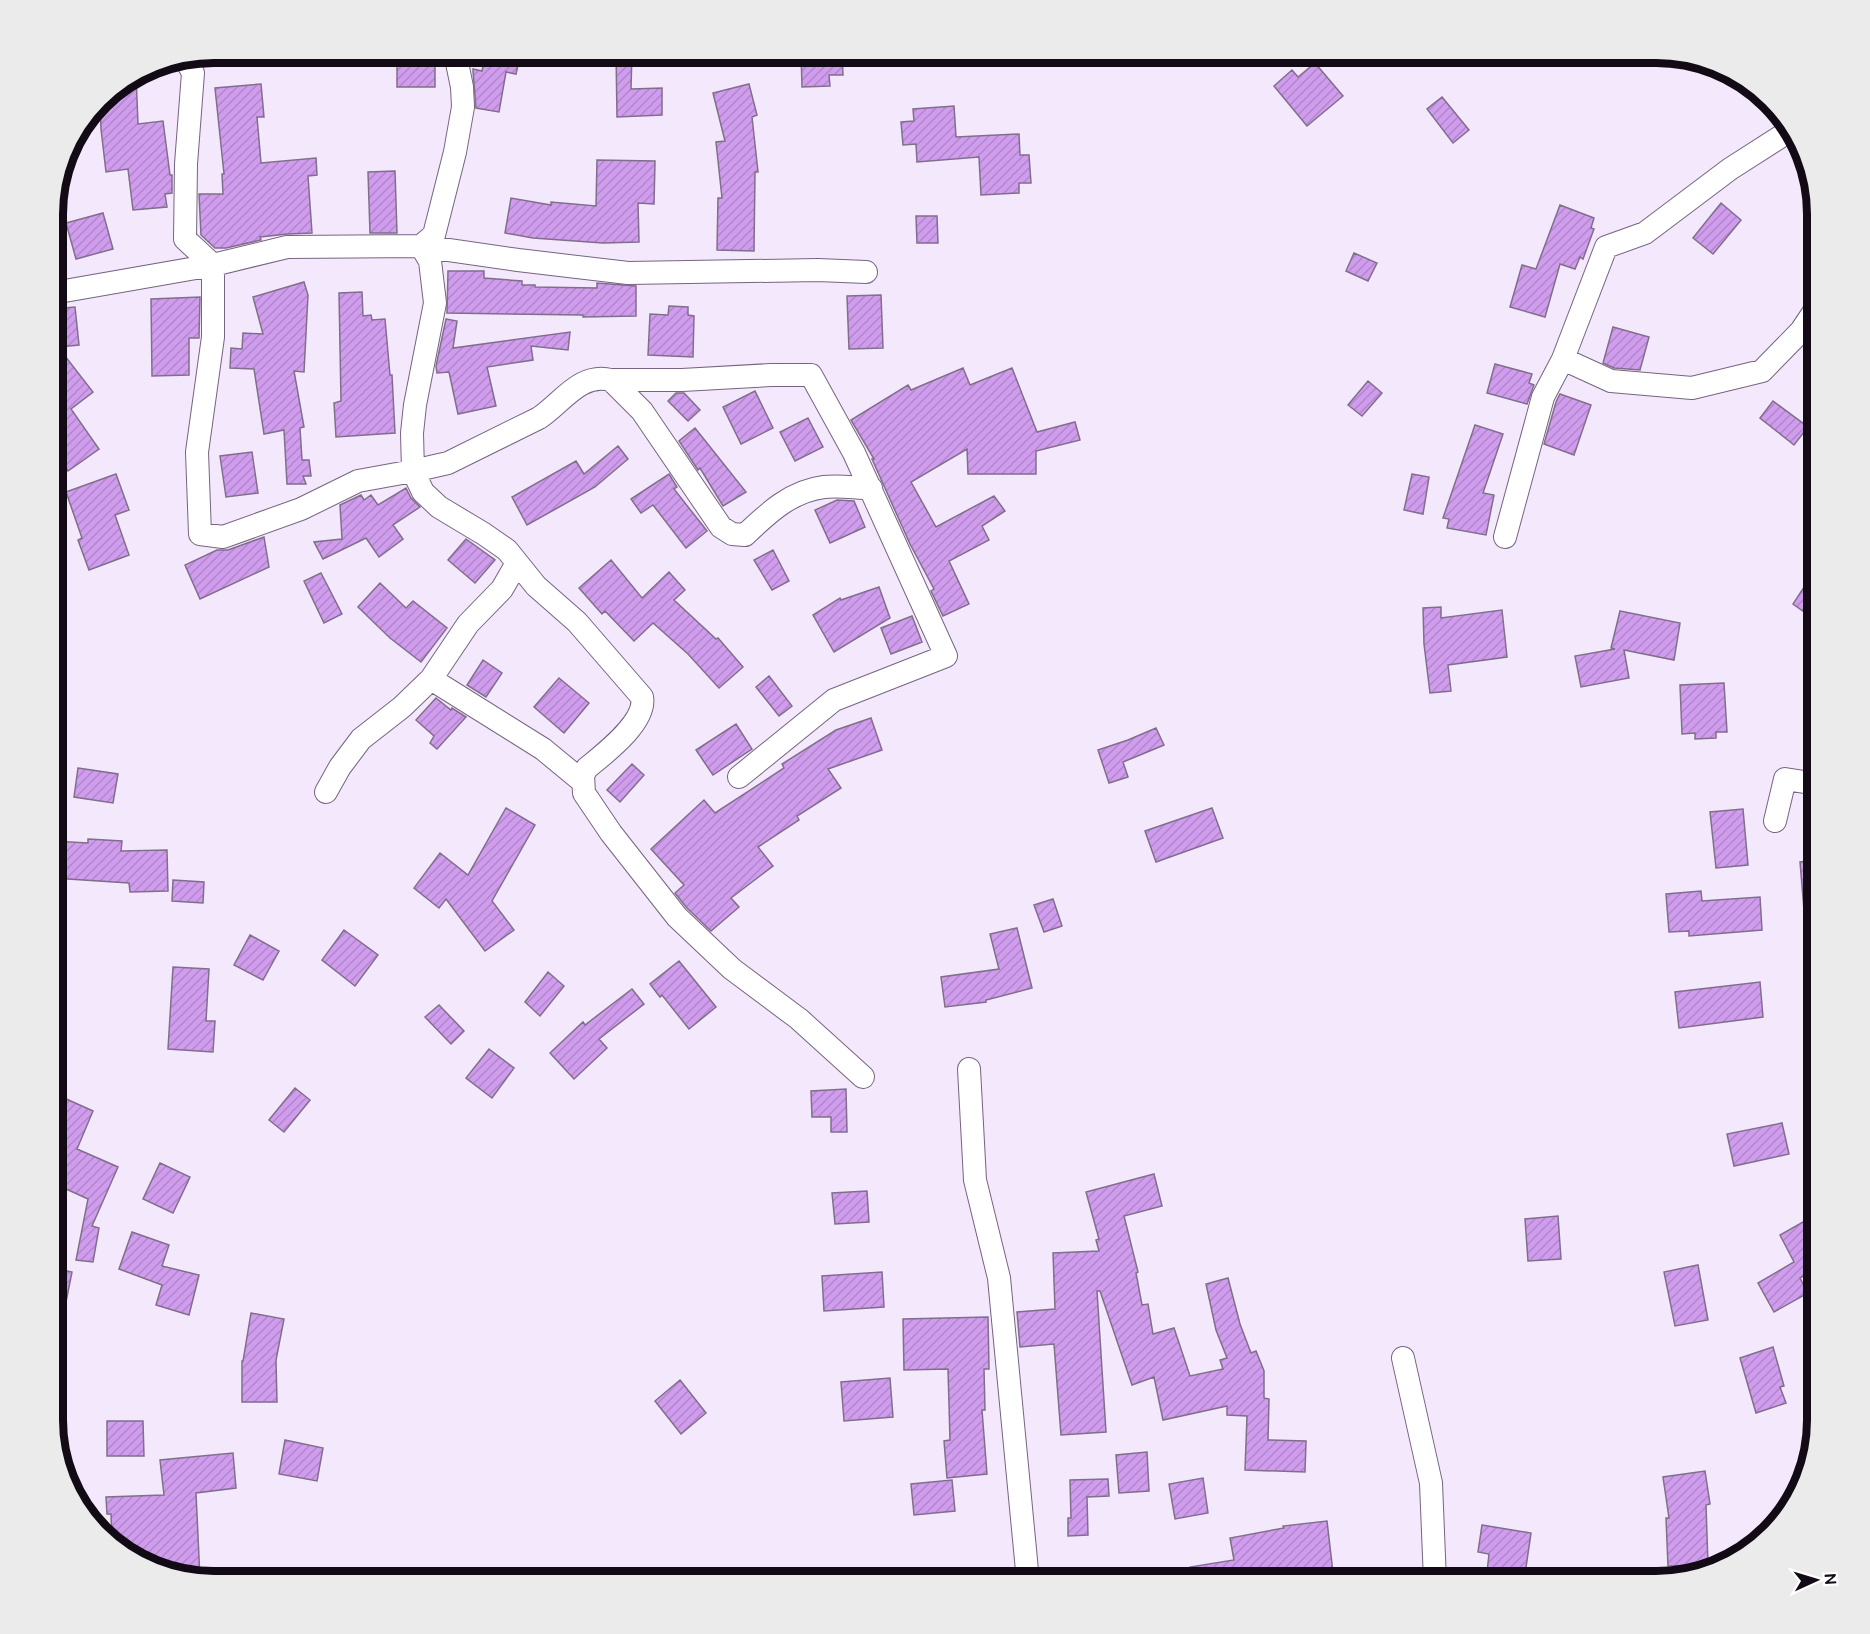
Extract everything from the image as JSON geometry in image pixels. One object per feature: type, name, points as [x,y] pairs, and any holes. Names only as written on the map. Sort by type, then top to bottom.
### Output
[{"type":"street","points":[[421,246],[434,235],[457,140],[463,97],[457,63]]},
{"type":"street","points":[[189,65],[193,73],[186,164],[185,238],[213,265],[213,337],[197,452],[200,534],[223,537],[301,509],[358,481],[448,463],[539,418],[587,380],[600,377],[611,380],[682,380],[811,375],[871,488],[946,656],[834,700],[739,777]]},
{"type":"street","points":[[1505,537],[1543,397],[1563,359],[1606,247],[1645,233],[1730,169],[1785,134]]},
{"type":"street","points":[[421,246],[430,261],[435,303],[415,405],[412,433],[413,471],[423,492],[439,507],[507,550],[536,586],[578,622],[642,697],[643,707],[626,734],[587,768],[583,775],[584,793],[611,832],[677,917],[732,969],[799,1019],[864,1077]]},
{"type":"street","points":[[63,290],[213,265],[287,247],[421,246],[628,273],[818,270],[866,272]]},
{"type":"street","points":[[1563,359],[1611,381],[1692,388],[1762,371],[1807,322]]},
{"type":"street","points":[[611,380],[642,411],[721,527],[732,534],[745,535],[776,506],[804,491],[825,487],[871,488]]},
{"type":"street","points":[[326,792],[340,767],[361,740],[402,707],[431,679],[468,624],[502,589],[518,564]]},
{"type":"street","points":[[431,679],[543,749],[582,782]]},
{"type":"street","points":[[1775,821],[1785,778],[1807,782]]},
{"type":"street","points":[[969,1069],[975,1180],[999,1278],[1027,1571]]},
{"type":"street","points":[[1403,1358],[1431,1483],[1435,1571]]},
{"type":"building","points":[[397,63],[435,63],[435,87],[397,87]]},
{"type":"building","points":[[484,63],[518,63],[516,74],[506,72],[499,112],[476,108],[473,69],[482,71]]},
{"type":"building","points":[[616,63],[632,63],[631,89],[662,88],[662,115],[617,117]]},
{"type":"building","points":[[801,63],[842,63],[843,75],[829,75],[830,86],[802,87]]},
{"type":"building","points":[[1315,63],[1343,96],[1307,126],[1274,86],[1292,70],[1298,77]]},
{"type":"building","points":[[136,84],[138,124],[163,121],[170,175],[172,175],[172,193],[165,194],[167,207],[133,210],[128,169],[106,172],[100,114],[114,100]]},
{"type":"building","points":[[261,84],[264,117],[257,117],[261,163],[316,158],[317,175],[308,176],[312,233],[260,237],[261,240],[226,248],[215,248],[201,235],[199,194],[223,194],[222,174],[224,174],[215,88]]},
{"type":"building","points":[[749,84],[757,115],[752,117],[758,172],[755,172],[754,251],[717,250],[718,198],[722,198],[716,142],[725,141],[713,93]]},
{"type":"building","points":[[1442,97],[1469,130],[1453,143],[1427,109]]},
{"type":"building","points":[[954,106],[956,137],[1019,134],[1020,155],[1029,155],[1031,183],[1019,183],[1019,193],[981,195],[979,157],[917,162],[916,144],[903,145],[901,122],[914,121],[913,109]]},
{"type":"building","points":[[597,160],[655,161],[654,204],[638,203],[639,242],[603,243],[533,238],[505,233],[511,198],[551,205],[551,202],[596,206]]},
{"type":"building","points":[[395,171],[397,233],[370,233],[368,172]]},
{"type":"building","points":[[1721,203],[1741,220],[1713,254],[1693,238]]},
{"type":"building","points":[[1560,205],[1594,218],[1591,228],[1594,229],[1583,259],[1580,257],[1575,269],[1560,264],[1545,317],[1510,307],[1522,265],[1536,269]]},
{"type":"building","points":[[103,213],[113,249],[76,259],[66,223]]},
{"type":"building","points":[[916,216],[937,216],[938,243],[917,243]]},
{"type":"building","points":[[1354,253],[1377,263],[1368,281],[1346,271]]},
{"type":"building","points":[[448,271],[484,271],[484,278],[522,281],[522,285],[535,285],[535,287],[597,288],[597,283],[636,286],[636,316],[583,317],[583,315],[447,313]]},
{"type":"building","points":[[304,282],[308,295],[304,372],[294,371],[304,427],[300,428],[302,460],[309,460],[311,476],[303,476],[306,484],[287,484],[284,430],[264,434],[254,369],[230,368],[231,348],[242,349],[243,333],[263,334],[253,297]]},
{"type":"building","points":[[362,292],[363,316],[371,315],[372,320],[385,319],[390,375],[392,375],[395,433],[336,437],[334,403],[341,401],[339,293]]},
{"type":"building","points":[[881,295],[883,348],[849,349],[847,296]]},
{"type":"building","points":[[200,297],[199,338],[189,338],[189,375],[152,376],[151,299]]},
{"type":"building","points":[[669,306],[688,307],[688,315],[694,316],[693,357],[648,355],[650,314],[668,315]]},
{"type":"building","points":[[75,307],[79,345],[63,347],[63,308]]},
{"type":"building","points":[[446,319],[457,321],[453,348],[570,332],[568,350],[531,346],[533,360],[487,367],[496,406],[458,414],[449,372],[437,373],[436,366]]},
{"type":"building","points":[[1613,327],[1649,337],[1640,370],[1614,368],[1603,363]]},
{"type":"building","points":[[63,353],[93,392],[71,409],[99,449],[68,471],[63,464]]},
{"type":"building","points":[[1495,364],[1532,374],[1529,383],[1534,385],[1527,404],[1487,393]]},
{"type":"building","points":[[963,368],[970,385],[1012,368],[1037,432],[1075,422],[1080,440],[1036,451],[1036,474],[968,474],[967,449],[911,482],[936,527],[994,496],[1005,511],[982,526],[989,540],[949,561],[969,604],[943,616],[931,591],[934,589],[910,544],[872,459],[874,459],[851,420],[908,385],[911,390]]},
{"type":"building","points":[[1368,381],[1382,393],[1362,416],[1348,405]]},
{"type":"building","points":[[755,391],[773,428],[741,444],[723,407]]},
{"type":"building","points":[[676,393],[684,393],[700,410],[688,421],[668,401]]},
{"type":"building","points":[[1560,394],[1591,405],[1574,455],[1544,444]]},
{"type":"building","points":[[1773,401],[1807,428],[1794,445],[1760,418]]},
{"type":"building","points":[[808,418],[823,447],[795,461],[780,432]]},
{"type":"building","points":[[1475,425],[1503,434],[1483,493],[1494,495],[1486,535],[1447,528],[1449,519],[1443,518]]},
{"type":"building","points":[[695,428],[746,492],[723,506],[700,468],[698,470],[679,441]]},
{"type":"building","points":[[618,446],[628,459],[595,487],[527,525],[512,497],[576,461],[584,474]]},
{"type":"building","points":[[252,452],[258,493],[226,497],[220,456]]},
{"type":"building","points":[[116,474],[129,510],[115,515],[129,555],[89,570],[78,540],[82,538],[66,492]]},
{"type":"building","points":[[669,474],[677,487],[674,489],[707,531],[686,548],[653,505],[641,513],[631,499]]},
{"type":"building","points":[[1412,474],[1429,477],[1423,514],[1404,510]]},
{"type":"building","points":[[406,488],[411,498],[420,507],[393,525],[403,539],[379,557],[366,538],[323,559],[314,542],[342,539],[340,505],[361,495],[364,500],[371,495],[378,505]]},
{"type":"building","points":[[837,500],[854,501],[865,527],[830,543],[815,510]]},
{"type":"building","points":[[264,537],[269,567],[200,599],[185,565],[217,550],[228,550]]},
{"type":"building","points":[[466,539],[495,560],[475,583],[448,560]]},
{"type":"building","points":[[773,550],[789,581],[772,590],[754,560]]},
{"type":"building","points":[[611,560],[642,598],[669,572],[685,590],[674,600],[716,639],[718,638],[743,667],[719,688],[688,654],[653,623],[634,641],[605,611],[602,614],[579,588]]},
{"type":"building","points":[[321,573],[342,614],[324,623],[304,581]]},
{"type":"building","points":[[1807,582],[1807,614],[1793,604]]},
{"type":"building","points":[[380,583],[406,608],[413,601],[447,628],[421,662],[390,638],[358,607]]},
{"type":"building","points":[[879,587],[890,618],[834,652],[813,615],[840,598],[841,600]]},
{"type":"building","points":[[1441,607],[1441,618],[1502,610],[1507,657],[1448,665],[1451,691],[1430,693],[1424,644],[1423,608]]},
{"type":"building","points":[[1620,611],[1680,623],[1674,660],[1624,650],[1629,678],[1581,687],[1575,656],[1615,649],[1611,648]]},
{"type":"building","points":[[912,616],[922,642],[891,654],[881,628]]},
{"type":"building","points":[[483,660],[502,673],[486,697],[467,685]]},
{"type":"building","points":[[769,676],[792,706],[779,716],[756,687]]},
{"type":"building","points":[[559,678],[589,703],[564,733],[534,707]]},
{"type":"building","points":[[1724,683],[1727,732],[1716,732],[1716,738],[1695,739],[1695,733],[1682,734],[1680,685]]},
{"type":"building","points":[[436,698],[451,710],[452,708],[466,717],[437,749],[430,743],[434,736],[416,720]]},
{"type":"building","points":[[871,718],[882,750],[828,769],[841,788],[797,816],[799,820],[758,847],[773,866],[731,898],[739,907],[711,931],[675,893],[684,885],[651,849],[704,800],[715,813],[784,768],[782,764],[836,730]]},
{"type":"building","points":[[736,724],[752,749],[713,775],[696,750]]},
{"type":"building","points":[[1156,728],[1164,745],[1123,762],[1128,777],[1109,783],[1098,750]]},
{"type":"building","points":[[632,764],[644,775],[620,802],[607,790]]},
{"type":"building","points":[[78,768],[118,774],[113,803],[74,797]]},
{"type":"building","points":[[506,808],[535,825],[492,901],[514,930],[485,951],[446,899],[439,908],[414,888],[440,853],[468,875]]},
{"type":"building","points":[[1212,808],[1223,838],[1156,862],[1145,831]]},
{"type":"building","points":[[1743,809],[1748,865],[1716,868],[1710,812]]},
{"type":"building","points":[[88,839],[122,841],[121,851],[167,850],[168,891],[130,892],[129,883],[63,879],[63,842],[88,843]]},
{"type":"building","points":[[1807,861],[1807,922],[1805,922],[1800,862]]},
{"type":"building","points":[[173,880],[204,882],[203,903],[172,901]]},
{"type":"building","points":[[1701,891],[1702,901],[1760,897],[1762,930],[1689,936],[1689,931],[1669,932],[1666,894]]},
{"type":"building","points":[[1053,899],[1062,926],[1044,932],[1034,905]]},
{"type":"building","points":[[1017,928],[1032,988],[986,1000],[986,1002],[945,1007],[941,977],[999,969],[990,934]]},
{"type":"building","points":[[344,930],[378,955],[355,986],[322,960]]},
{"type":"building","points":[[250,935],[279,951],[263,980],[234,965]]},
{"type":"building","points":[[679,961],[716,1007],[689,1029],[662,995],[660,997],[650,984]]},
{"type":"building","points":[[173,967],[209,969],[206,1021],[215,1021],[213,1052],[168,1049]]},
{"type":"building","points":[[548,972],[564,986],[540,1016],[525,1002]]},
{"type":"building","points":[[1760,982],[1763,1017],[1679,1028],[1675,992]]},
{"type":"building","points":[[632,989],[644,1004],[599,1039],[607,1048],[574,1079],[550,1053],[583,1022],[585,1025]]},
{"type":"building","points":[[439,1005],[464,1031],[451,1044],[425,1017]]},
{"type":"building","points":[[489,1049],[514,1068],[492,1098],[466,1078]]},
{"type":"building","points":[[295,1088],[310,1100],[284,1132],[269,1120]]},
{"type":"building","points":[[846,1089],[847,1132],[831,1132],[831,1117],[812,1117],[811,1091]]},
{"type":"building","points":[[63,1098],[93,1111],[77,1149],[118,1167],[92,1226],[99,1228],[93,1262],[76,1260],[88,1199],[63,1188]]},
{"type":"building","points":[[1782,1123],[1789,1154],[1734,1166],[1727,1134]]},
{"type":"building","points":[[160,1163],[190,1177],[173,1213],[143,1199]]},
{"type":"building","points":[[1154,1174],[1162,1206],[1124,1216],[1138,1272],[1136,1273],[1142,1305],[1148,1304],[1153,1334],[1174,1328],[1190,1376],[1223,1369],[1220,1360],[1227,1358],[1216,1330],[1206,1284],[1228,1278],[1240,1324],[1251,1353],[1256,1351],[1264,1371],[1264,1398],[1269,1399],[1268,1440],[1306,1441],[1305,1472],[1245,1470],[1247,1416],[1227,1415],[1227,1406],[1163,1420],[1154,1377],[1132,1385],[1100,1291],[1097,1291],[1106,1432],[1061,1435],[1054,1344],[1020,1347],[1017,1312],[1055,1309],[1053,1253],[1099,1251],[1096,1240],[1099,1239],[1086,1192]]},
{"type":"building","points":[[867,1191],[869,1222],[835,1224],[832,1193]]},
{"type":"building","points":[[1558,1216],[1561,1259],[1528,1261],[1525,1219]]},
{"type":"building","points":[[1807,1220],[1807,1274],[1800,1278],[1807,1294],[1774,1312],[1758,1283],[1794,1262],[1780,1235]]},
{"type":"building","points":[[132,1232],[169,1245],[162,1266],[199,1275],[189,1315],[156,1305],[162,1285],[119,1269]]},
{"type":"building","points":[[1698,1265],[1708,1320],[1675,1326],[1664,1272]]},
{"type":"building","points":[[63,1270],[72,1272],[63,1317]]},
{"type":"building","points":[[882,1272],[884,1307],[824,1311],[822,1276]]},
{"type":"building","points":[[251,1313],[284,1319],[276,1360],[277,1402],[242,1402],[242,1361]]},
{"type":"building","points":[[988,1317],[989,1369],[984,1369],[985,1410],[982,1410],[987,1474],[947,1478],[944,1441],[950,1440],[948,1369],[904,1370],[903,1319]]},
{"type":"building","points":[[1773,1347],[1784,1386],[1780,1387],[1786,1403],[1756,1413],[1740,1358]]},
{"type":"building","points":[[890,1378],[893,1417],[844,1421],[841,1382]]},
{"type":"building","points":[[680,1380],[706,1413],[681,1434],[655,1401]]},
{"type":"building","points":[[107,1421],[143,1421],[144,1456],[107,1456]]},
{"type":"building","points":[[285,1440],[323,1448],[317,1481],[279,1474]]},
{"type":"building","points":[[1147,1452],[1149,1491],[1119,1493],[1116,1455]]},
{"type":"building","points":[[233,1453],[236,1488],[196,1493],[200,1570],[156,1560],[130,1546],[112,1532],[111,1514],[107,1514],[106,1497],[164,1495],[160,1460]]},
{"type":"building","points":[[1705,1471],[1710,1504],[1706,1505],[1708,1562],[1696,1565],[1668,1566],[1666,1518],[1669,1518],[1663,1477]]},
{"type":"building","points":[[1203,1478],[1208,1513],[1175,1519],[1169,1484]]},
{"type":"building","points":[[1108,1479],[1109,1496],[1087,1497],[1088,1535],[1068,1536],[1068,1518],[1071,1518],[1070,1480]]},
{"type":"building","points":[[952,1480],[955,1511],[914,1515],[911,1484]]},
{"type":"building","points":[[1327,1521],[1333,1571],[1191,1571],[1190,1567],[1234,1560],[1230,1538],[1284,1528],[1283,1526]]},
{"type":"building","points":[[1482,1525],[1531,1533],[1525,1571],[1487,1571],[1489,1554],[1478,1552]]}]
